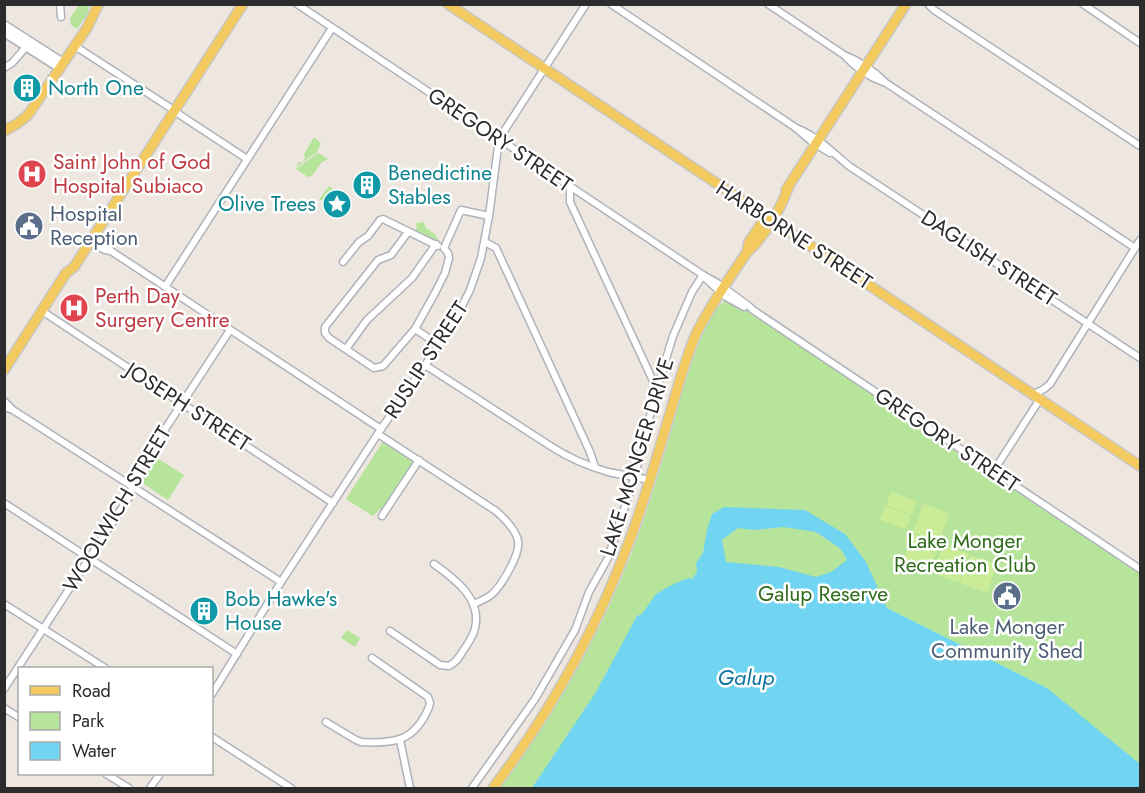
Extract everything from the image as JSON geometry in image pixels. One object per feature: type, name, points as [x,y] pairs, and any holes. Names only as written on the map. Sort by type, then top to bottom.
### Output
[{"type":"main road","points":[[68,270],[74,267],[92,239],[236,4]]},
{"type":"main road","points":[[4,369],[68,270],[69,265],[243,4]]},
{"type":"main road","name":"HARBORNE STREET","points":[[447,4],[546,66],[1039,395],[1140,459]]},
{"type":"main road","name":"HARBORNE STREET","points":[[456,4],[546,66]]},
{"type":"main road","name":"LAKE MONGER DRIVE","points":[[493,789],[541,719],[569,672],[613,582],[649,484],[687,356],[698,331],[747,252],[754,246],[770,216],[784,200],[788,188],[906,4]]},
{"type":"main road","points":[[4,126],[24,111],[75,46],[99,5]]},
{"type":"main road","points":[[4,131],[28,115],[82,25],[99,5]]},
{"type":"main road","name":"HARBORNE STREET","points":[[1039,395],[1140,466]]},
{"type":"street","points":[[60,4],[61,17]]},
{"type":"street","name":"GREGORY STREET","points":[[297,4],[713,280],[723,290],[1140,569]]},
{"type":"street","name":"RUSLIP STREET","points":[[213,692],[333,503],[452,326],[470,290],[481,258],[499,140],[586,4]]},
{"type":"street","name":"DAGLISH STREET","points":[[611,4],[796,128],[807,132],[817,142],[869,179],[1140,358]]},
{"type":"street","points":[[768,4],[844,55],[854,59],[865,69],[878,74],[886,83],[1135,248]]},
{"type":"street","points":[[921,4],[931,7],[1140,146]]},
{"type":"street","points":[[1083,4],[1140,43]]},
{"type":"street","points":[[4,25],[59,64]]},
{"type":"street","points":[[165,287],[332,28]]},
{"type":"street","points":[[4,32],[26,47],[59,64]]},
{"type":"street","points":[[75,46],[247,159]]},
{"type":"street","points":[[4,68],[12,63],[26,47]]},
{"type":"street","points":[[570,187],[570,202],[654,383],[658,385]]},
{"type":"street","points":[[444,248],[461,210],[489,216]]},
{"type":"street","points":[[343,262],[380,220],[386,220],[444,248],[448,254],[445,273],[415,329],[382,366],[374,368],[328,338],[325,327],[378,260],[391,255],[408,232]]},
{"type":"street","points":[[92,239],[107,246],[111,252],[380,431],[506,520],[518,539],[517,554],[498,587],[488,598],[474,604]]},
{"type":"street","points":[[993,472],[1039,395],[1050,384],[1140,240]]},
{"type":"street","points":[[485,242],[496,248],[595,467]]},
{"type":"street","points":[[346,349],[368,320],[412,278],[436,244]]},
{"type":"street","name":"LAKE MONGER DRIVE","points":[[472,789],[535,699],[575,630],[589,592],[608,558],[634,479],[673,336],[692,292],[703,275]]},
{"type":"street","name":"JOSEPH STREET","points":[[42,311],[333,503]]},
{"type":"street","points":[[415,329],[439,345]]},
{"type":"street","name":"WOOLWICH STREET","points":[[19,667],[131,494],[133,478],[230,330]]},
{"type":"street","points":[[425,365],[573,459],[649,484]]},
{"type":"street","points":[[4,401],[13,410],[282,582]]},
{"type":"street","points":[[4,407],[13,410]]},
{"type":"street","points":[[382,516],[419,460]]},
{"type":"street","points":[[4,504],[237,654]]},
{"type":"street","points":[[390,631],[441,664],[451,665],[456,661],[475,631],[474,604],[457,582],[434,564]]},
{"type":"street","points":[[4,604],[102,667]]},
{"type":"street","points":[[326,722],[361,742],[400,740],[416,730],[427,712],[429,700],[424,693],[372,658]]},
{"type":"street","name":"WOOLWICH STREET","points":[[4,689],[18,668]]},
{"type":"street","points":[[4,708],[18,717]]},
{"type":"street","points":[[213,738],[291,789]]},
{"type":"street","points":[[400,740],[410,789]]},
{"type":"street","points":[[107,775],[129,789]]},
{"type":"street","points":[[150,789],[159,775]]},
{"type":"green space","points":[[79,5],[91,5],[77,29],[71,25],[70,18]]},
{"type":"green space","points":[[314,137],[321,143],[317,152],[295,168],[305,159],[304,154]]},
{"type":"green space","points":[[318,153],[328,159],[322,162],[312,176],[308,177],[296,169]]},
{"type":"green space","points":[[329,186],[336,191],[326,204],[319,199]]},
{"type":"green space","points":[[424,222],[426,228],[435,234],[438,241],[414,231],[417,228],[416,223]]},
{"type":"green space","name":"Galup Reserve","points":[[728,300],[789,337],[1140,573],[1140,788],[500,788],[560,698],[611,602],[646,513],[702,335],[719,306]]},
{"type":"green space","points":[[384,440],[411,459],[412,464],[386,507],[373,516],[346,499]]},
{"type":"green space","points":[[157,458],[184,475],[168,500],[141,482]]},
{"type":"green space","points":[[891,492],[917,501],[912,515],[886,505]]},
{"type":"green space","points":[[923,504],[949,513],[939,542],[913,532]]},
{"type":"green space","points":[[885,506],[911,516],[906,529],[880,520]]},
{"type":"green space","points":[[913,534],[939,544],[929,572],[902,563]]},
{"type":"green space","name":"Lake Monger Recreation Club","points":[[943,545],[969,554],[959,583],[933,573]]},
{"type":"green space","points":[[971,555],[997,564],[987,593],[960,583]]},
{"type":"green space","points":[[347,630],[360,638],[355,647],[341,638]]},
{"type":"water","name":"Galup","points":[[724,507],[805,510],[845,534],[866,562],[887,608],[1047,688],[1140,764],[1140,788],[532,788],[596,692],[637,616],[642,614],[656,594],[685,579],[693,578],[697,572],[696,563],[703,553],[712,514]],"holes":[[[783,527],[816,532],[841,549],[847,560],[831,572],[816,577],[779,567],[726,562],[722,540],[738,528],[754,530]]]},
{"type":"place","name":"North One","points":[[27,88]]},
{"type":"place","name":"Saint John of God Hospital Subiaco","points":[[32,174]]},
{"type":"place","name":"Benedictine Stables","points":[[367,185]]},
{"type":"place","name":"Olive Trees","points":[[337,204]]},
{"type":"place","name":"Hospital Reception","points":[[29,226]]},
{"type":"place","name":"Perth Day Surgery Centre","points":[[74,308]]},
{"type":"place","name":"Lake Monger Community Shed","points":[[1007,596]]},
{"type":"place","name":"Bob Hawke's House","points":[[204,611]]}]
